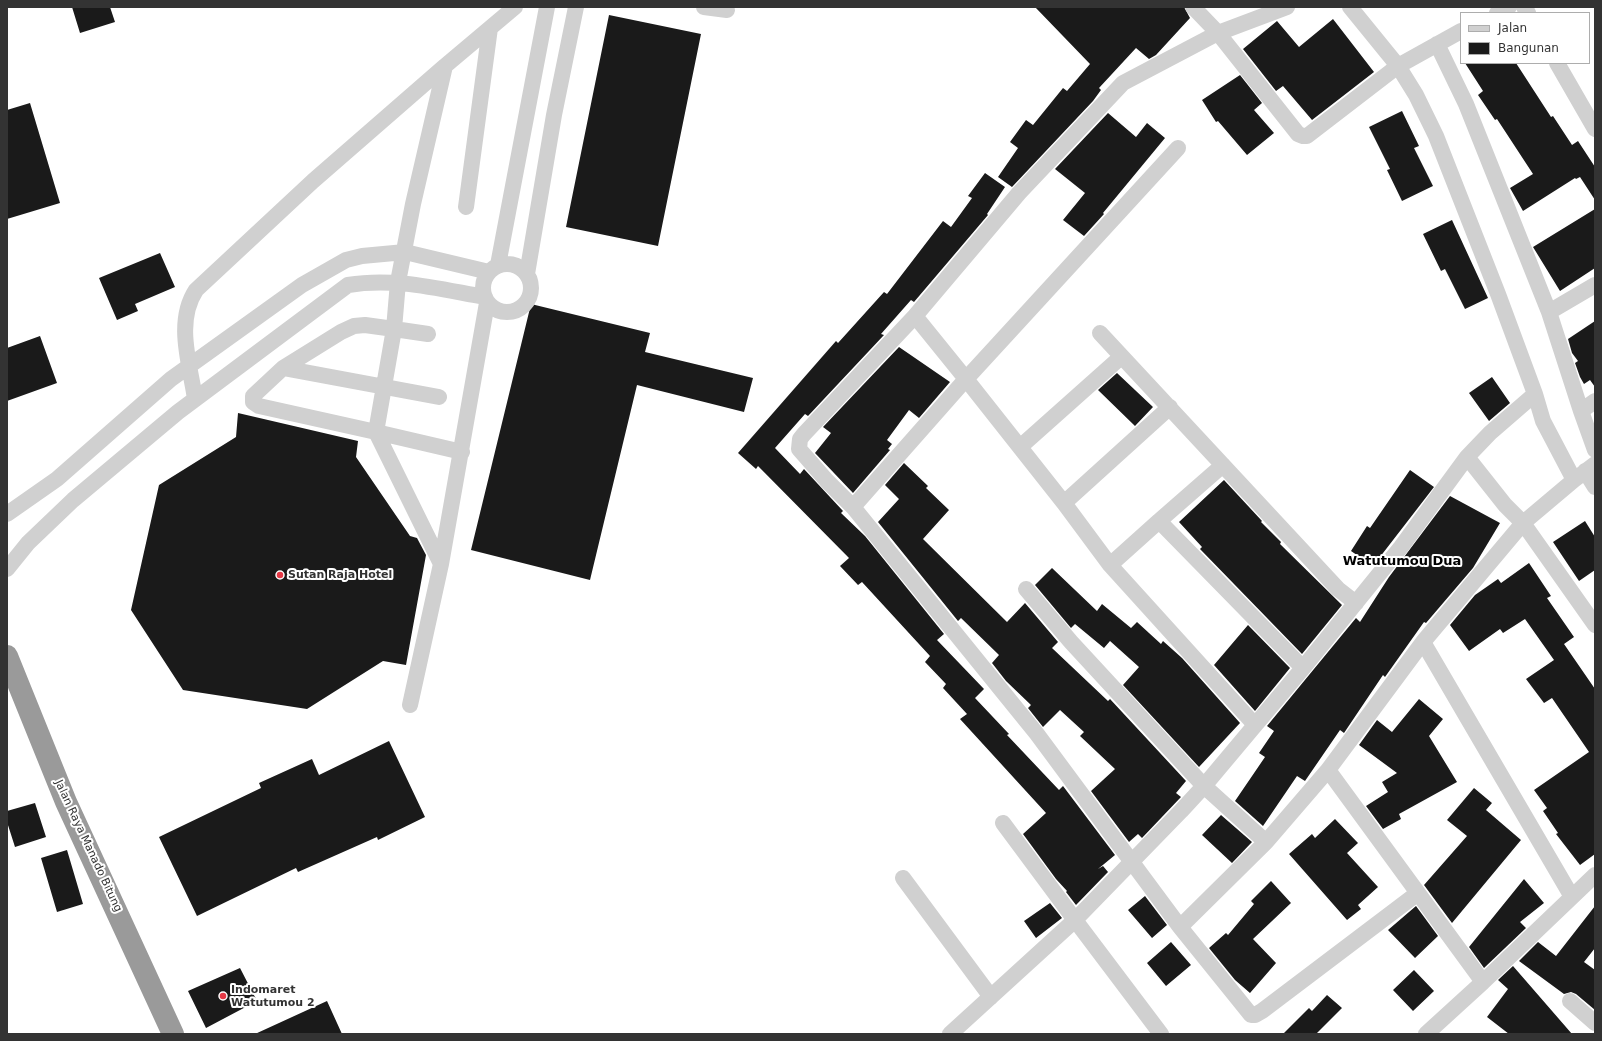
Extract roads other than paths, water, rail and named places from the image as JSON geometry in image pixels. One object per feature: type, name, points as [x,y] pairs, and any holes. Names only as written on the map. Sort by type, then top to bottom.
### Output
[{"type":"highway","name":"Jalan Raya Manado Bitung","points":[[7,656],[66,802],[173,1034]]},
{"type":"street","points":[[195,400],[184,330],[189,302],[196,290],[313,181],[515,7]]},
{"type":"street","points":[[7,514],[57,479],[171,379],[302,284],[346,260],[362,256],[405,252],[493,269],[509,264],[519,267],[526,274],[531,284],[531,295],[526,304],[517,311],[506,313],[495,310],[486,300],[483,292],[483,281],[493,269],[547,7]]},
{"type":"street","points":[[526,274],[554,115],[576,7]]},
{"type":"street","points":[[704,7],[727,10]]},
{"type":"street","points":[[1193,7],[1218,33],[1298,134],[1303,136],[1307,136],[1398,66],[1460,32]]},
{"type":"street","points":[[1287,7],[1218,33],[1123,83],[1019,193],[915,316],[800,439],[799,449],[853,507],[1037,734],[1180,927],[1249,1012],[1255,1015],[1418,893]]},
{"type":"street","points":[[1350,7],[1398,66],[1416,95],[1436,136],[1535,394],[1543,421],[1585,472],[1595,487]]},
{"type":"street","points":[[1499,12],[1509,7]]},
{"type":"street","points":[[466,207],[490,28]]},
{"type":"street","points":[[1437,44],[1466,104],[1550,312],[1580,411],[1595,450]]},
{"type":"street","points":[[1558,64],[1595,129]]},
{"type":"street","points":[[441,564],[376,432],[394,329],[398,282],[405,252],[413,204],[445,66]]},
{"type":"street","points":[[853,507],[966,379],[1178,148]]},
{"type":"street","points":[[7,569],[28,543],[73,500],[195,400],[348,285],[361,283],[398,282],[486,300]]},
{"type":"street","points":[[1550,312],[1595,286]]},
{"type":"street","points":[[410,705],[441,564],[462,452],[486,300]]},
{"type":"street","points":[[915,316],[1064,503],[1110,566],[1255,725]]},
{"type":"street","points":[[428,334],[365,325],[354,326],[341,332],[282,368],[253,396],[256,404],[462,452]]},
{"type":"street","points":[[1100,333],[1338,589],[1356,603]]},
{"type":"street","points":[[1020,447],[1121,357]]},
{"type":"street","points":[[282,368],[384,385],[439,397]]},
{"type":"street","points":[[950,1034],[1074,920],[1204,786],[1402,547],[1467,457],[1490,433],[1535,394]]},
{"type":"street","points":[[1580,411],[1595,401]]},
{"type":"street","points":[[1064,503],[1170,407]]},
{"type":"street","points":[[1467,457],[1505,505],[1523,524],[1595,625]]},
{"type":"street","points":[[1110,566],[1223,465]]},
{"type":"street","points":[[1180,927],[1266,842],[1328,770],[1423,642],[1523,524],[1585,472]]},
{"type":"street","points":[[1159,521],[1303,668]]},
{"type":"street","points":[[1026,589],[1071,642],[1204,786],[1266,842]]},
{"type":"street","points":[[1423,642],[1572,897]]},
{"type":"street","points":[[1328,770],[1483,982]]},
{"type":"street","points":[[1003,823],[1074,920],[1161,1034]]},
{"type":"street","points":[[1426,1034],[1595,875]]},
{"type":"street","points":[[903,878],[992,997]]},
{"type":"street","points":[[1570,1001],[1595,1023]]},
{"type":"place","name":"Sutan Raja Hotel","points":[[280,575]]},
{"type":"place","name":"Indomaret Watutumou 2","points":[[223,996]]},
{"type":"district","name":"Watutumou Dua","points":[[1402,562]]}]
